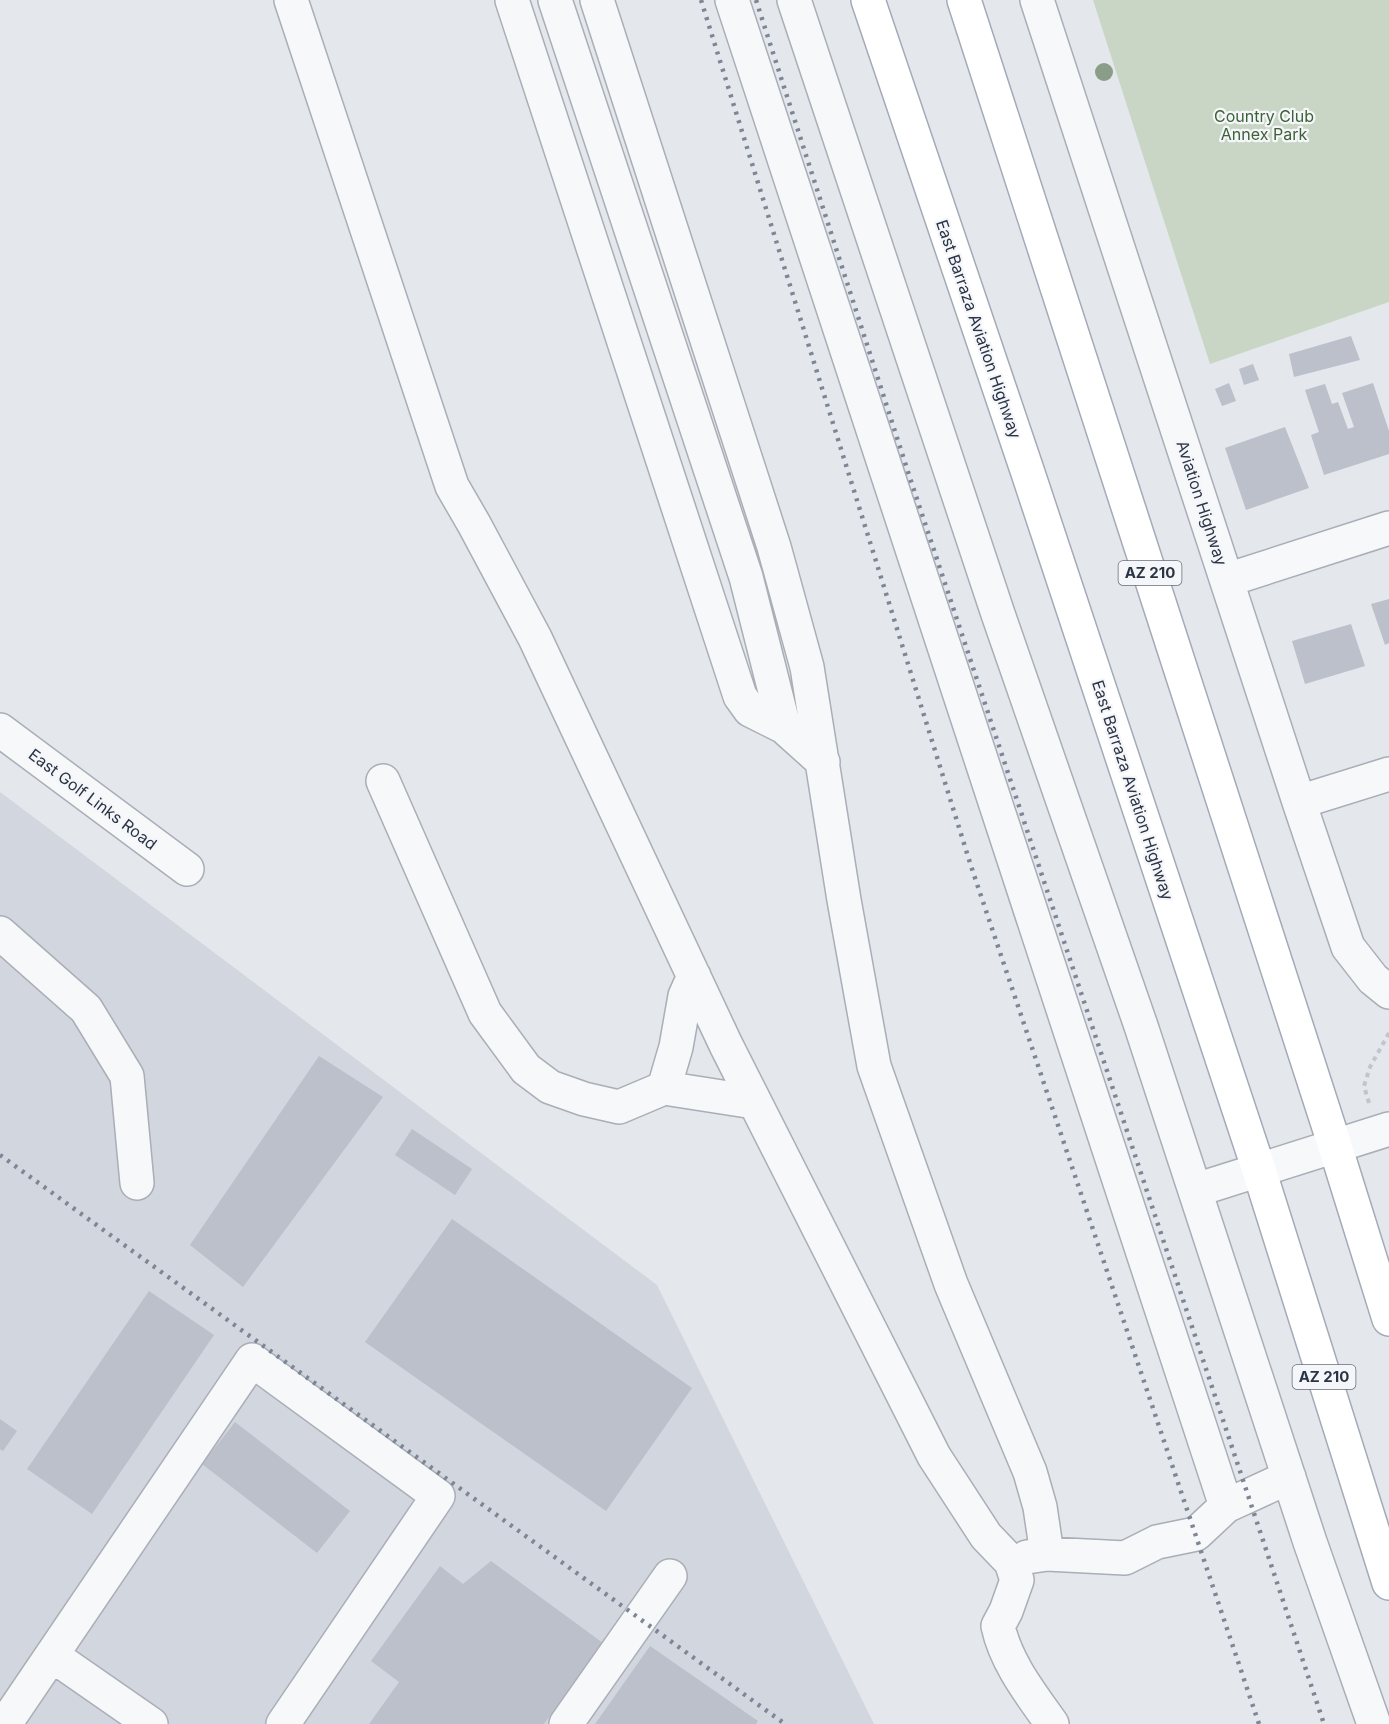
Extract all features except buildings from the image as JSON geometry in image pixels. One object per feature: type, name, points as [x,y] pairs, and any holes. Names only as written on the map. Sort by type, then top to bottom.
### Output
[{"type":"main road","name":"East Barraza Aviation Highway","points":[[868,0],[1259,1170],[1389,1583]]},
{"type":"main road","name":"AZ 210","points":[[964,0],[1389,1319]]},
{"type":"street","points":[[291,0],[452,486],[535,638],[754,1102],[934,1456],[986,1536],[1011,1562],[1017,1580],[998,1626],[1002,1645],[1024,1685],[1052,1724]]},
{"type":"street","points":[[512,0],[740,696],[750,710],[784,727],[823,762]]},
{"type":"street","points":[[555,0],[746,577],[784,727]]},
{"type":"street","points":[[597,0],[774,547],[807,667],[844,900],[874,1066],[951,1284],[1030,1472],[1040,1507],[1047,1554]]},
{"type":"street","points":[[732,0],[1226,1506]]},
{"type":"street","points":[[794,0],[998,614],[1196,1190],[1310,1542],[1374,1724]]},
{"type":"street","name":"Aviation Highway","points":[[1037,0],[1348,947],[1373,979],[1389,992]]},
{"type":"street","points":[[1227,580],[1389,528]]},
{"type":"street","name":"East Golf Links Road","points":[[0,730],[187,869]]},
{"type":"street","points":[[1299,802],[1389,774]]},
{"type":"street","points":[[383,782],[485,1013],[526,1069],[550,1088],[619,1107],[664,1088],[754,1102]]},
{"type":"street","points":[[0,933],[86,1009],[127,1076],[137,1183]]},
{"type":"street","points":[[664,1088],[676,1047],[685,996],[694,975]]},
{"type":"street","points":[[1196,1190],[1389,1129]]},
{"type":"street","points":[[5,1724],[252,1360],[438,1496],[283,1724]]},
{"type":"street","points":[[1011,1562],[1047,1554],[1125,1558],[1157,1542],[1196,1534],[1226,1506],[1289,1477]]},
{"type":"street","points":[[566,1724],[670,1576]]},
{"type":"street","points":[[53,1656],[151,1724]]},
{"type":"path","points":[[1364,1086],[1370,1067],[1389,1033]]},
{"type":"shaded area","points":[[0,792],[657,1285],[874,1724],[0,1724]]},
{"type":"green space","name":"Country Club Annex Park","points":[[1093,0],[1389,0],[1389,302],[1210,364]]},
{"type":"railway","points":[[701,0],[971,866],[1259,1724]]},
{"type":"railway","points":[[756,0],[910,478],[1324,1724]]},
{"type":"railway","points":[[0,1155],[785,1724]]}]
